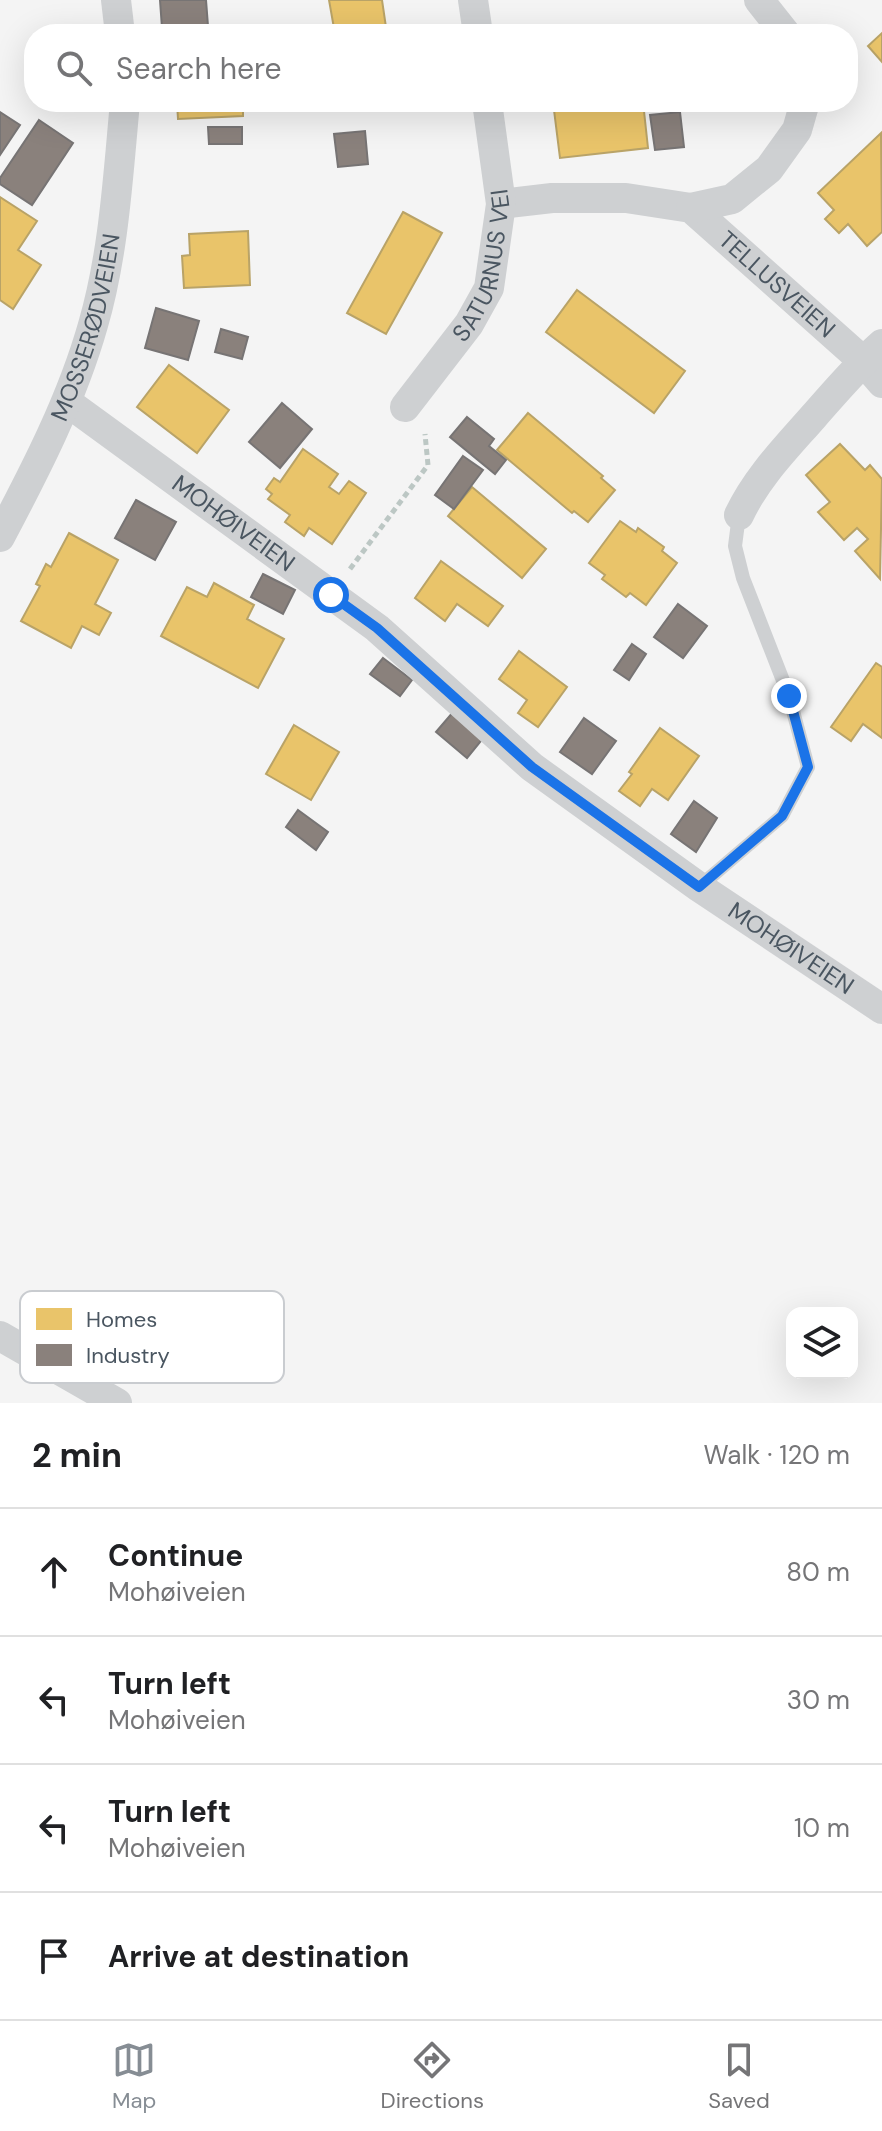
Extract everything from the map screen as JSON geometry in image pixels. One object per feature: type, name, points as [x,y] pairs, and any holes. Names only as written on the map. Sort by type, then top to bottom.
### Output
[{"type":"street","points":[[116,0],[119,24]]},
{"type":"street","points":[[473,0],[477,24]]},
{"type":"street","points":[[759,0],[778,24]]},
{"type":"street","name":"MOSSERØDVEIEN","points":[[0,537],[67,402],[94,324],[113,228],[124,112]]},
{"type":"street","name":"SATURNUS VEI","points":[[405,407],[469,324],[489,288],[501,204],[488,112]]},
{"type":"street","name":"TELLUSVEIEN","points":[[501,204],[552,198],[626,198],[691,208],[732,199],[769,169],[797,130],[802,112]]},
{"type":"street","name":"TELLUSVEIEN","points":[[691,208],[876,363],[769,467],[739,515]]},
{"type":"street","name":"MOHØIVEIEN","points":[[67,402],[377,628],[532,767],[699,887],[882,1009]]},
{"type":"street","points":[[0,1336],[20,1347]]},
{"type":"street","points":[[82,1383],[117,1403]]},
{"type":"lane","name":"MOHØIVEIEN","points":[[699,887],[782,816],[808,767],[789,696],[743,578],[735,546],[739,515]]},
{"type":"path","points":[[331,595],[428,465],[424,430],[405,407]]},
{"type":"building: Homes","points":[[329,0],[382,0],[386,24],[333,24]]},
{"type":"building: Homes","points":[[882,33],[882,62],[868,46]]},
{"type":"building: Homes","points":[[178,112],[243,112],[243,116],[178,119]]},
{"type":"building: Homes","points":[[554,112],[644,112],[648,148],[560,158]]},
{"type":"building: Homes","points":[[881,133],[882,232],[867,246],[848,224],[839,233],[825,219],[834,210],[818,193]]},
{"type":"building: Homes","points":[[0,197],[37,221],[18,250],[41,265],[13,309],[0,300]]},
{"type":"building: Homes","points":[[403,212],[442,233],[386,334],[347,313]]},
{"type":"building: Homes","points":[[248,231],[250,285],[184,288],[182,256],[190,255],[189,234]]},
{"type":"building: Homes","points":[[577,290],[685,371],[654,413],[546,332]]},
{"type":"building: Homes","points":[[169,365],[229,410],[197,453],[137,407]]},
{"type":"building: Homes","points":[[528,413],[603,476],[601,478],[615,490],[588,522],[574,511],[572,513],[497,450]]},
{"type":"building: Homes","points":[[840,444],[865,470],[870,465],[882,479],[880,579],[855,551],[868,539],[857,528],[844,540],[818,512],[830,502],[806,475]]},
{"type":"building: Homes","points":[[303,449],[338,474],[329,487],[339,494],[349,481],[366,493],[332,544],[309,528],[304,536],[285,522],[290,515],[268,499],[272,494],[266,489],[274,478],[280,482]]},
{"type":"building: Homes","points":[[472,487],[546,549],[522,578],[448,516]]},
{"type":"building: Homes","points":[[620,521],[636,532],[638,528],[664,547],[662,551],[677,563],[646,605],[630,593],[626,597],[602,579],[605,575],[589,563]]},
{"type":"building: Homes","points":[[69,533],[118,560],[95,604],[111,613],[99,635],[82,626],[71,648],[21,621],[40,586],[36,584],[46,564],[51,567]]},
{"type":"building: Homes","points":[[441,561],[503,606],[488,626],[457,604],[445,621],[415,598]]},
{"type":"building: Homes","points":[[214,583],[254,605],[247,619],[284,639],[258,688],[161,636],[187,587],[207,597]]},
{"type":"building: Homes","points":[[519,651],[567,687],[538,727],[518,713],[527,700],[499,679]]},
{"type":"building: Homes","points":[[876,663],[882,667],[882,738],[863,724],[851,741],[831,727]]},
{"type":"building: Homes","points":[[294,725],[339,752],[311,800],[266,774]]},
{"type":"building: Homes","points":[[660,728],[699,756],[668,800],[652,789],[640,806],[619,791]]},
{"type":"building: Industry","points":[[160,0],[206,0],[208,24],[162,24]]},
{"type":"building: Industry","points":[[0,112],[20,125],[0,155]]},
{"type":"building: Industry","points":[[680,112],[684,147],[655,150],[650,115]]},
{"type":"building: Industry","points":[[39,120],[73,143],[32,205],[0,184],[0,178]]},
{"type":"building: Industry","points":[[208,127],[242,127],[242,144],[209,144]]},
{"type":"building: Industry","points":[[365,131],[368,164],[338,167],[334,134]]},
{"type":"building: Industry","points":[[156,308],[199,321],[188,360],[145,348]]},
{"type":"building: Industry","points":[[221,329],[248,337],[242,359],[215,352]]},
{"type":"building: Industry","points":[[282,403],[312,429],[280,468],[249,442]]},
{"type":"building: Industry","points":[[467,417],[494,439],[489,446],[506,460],[495,474],[450,437]]},
{"type":"building: Industry","points":[[463,456],[483,470],[454,509],[435,495]]},
{"type":"building: Industry","points":[[136,500],[176,522],[155,560],[115,538]]},
{"type":"building: Industry","points":[[263,574],[295,590],[283,614],[251,597]]},
{"type":"building: Industry","points":[[678,604],[707,626],[683,658],[654,637]]},
{"type":"building: Industry","points":[[632,644],[646,654],[629,680],[614,670]]},
{"type":"building: Industry","points":[[383,658],[412,680],[400,696],[370,674]]},
{"type":"building: Industry","points":[[454,711],[485,736],[467,758],[436,732]]},
{"type":"building: Industry","points":[[584,718],[616,741],[592,774],[560,752]]},
{"type":"building: Industry","points":[[694,801],[717,818],[696,852],[671,834]]},
{"type":"building: Industry","points":[[298,810],[328,832],[316,850],[286,827]]},
{"type":"route","points":[[331,595],[377,628],[532,767],[699,887],[782,816],[808,767],[789,696]]}]
